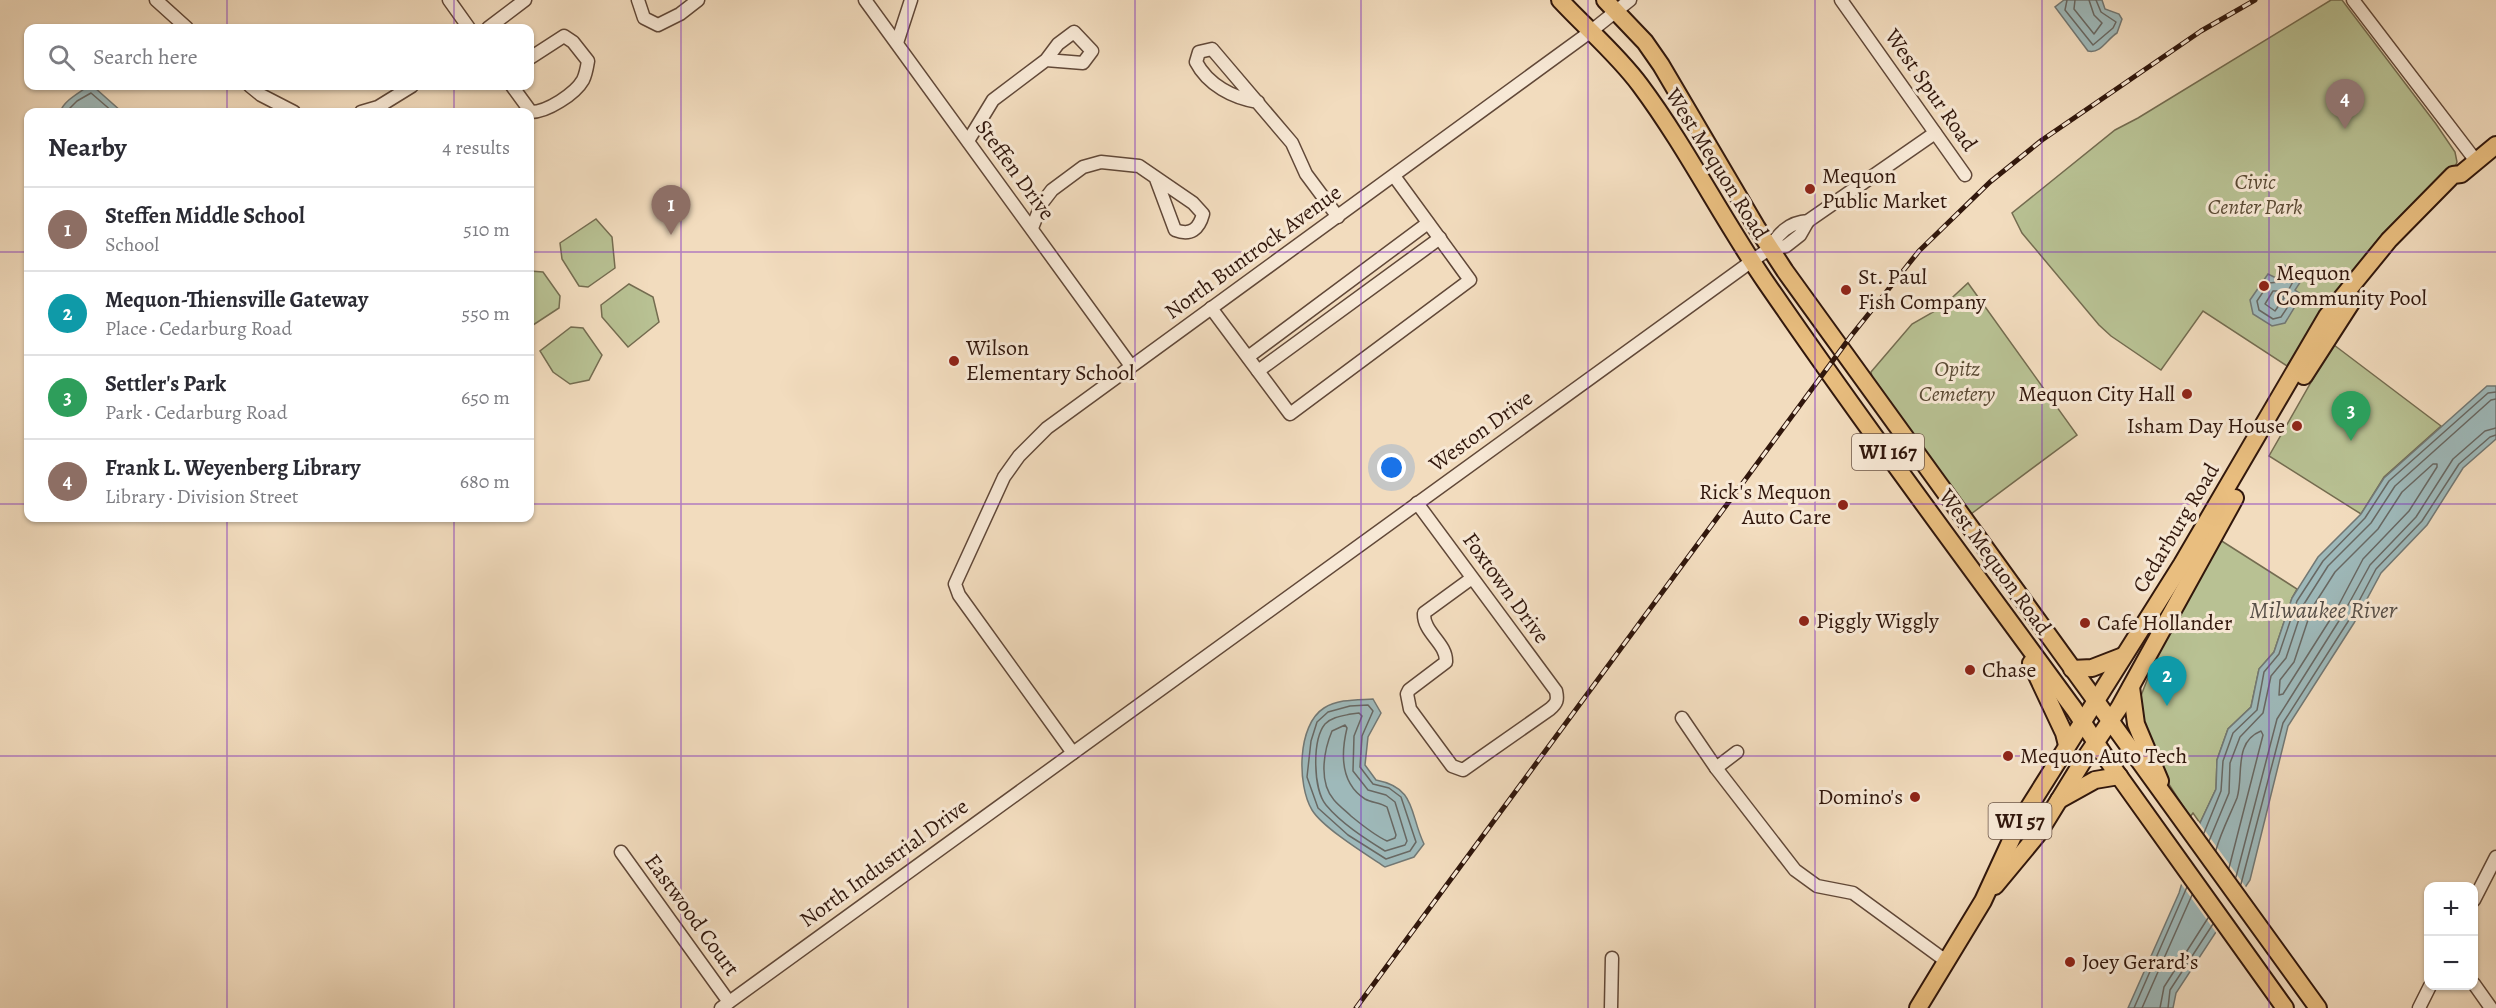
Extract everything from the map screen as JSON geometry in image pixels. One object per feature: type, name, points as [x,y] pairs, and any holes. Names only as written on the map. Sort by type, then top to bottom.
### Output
[{"type":"main road","name":"West Mequon Road","points":[[1560,0],[1590,33],[1617,56],[1641,86],[1752,261],[2022,638]]},
{"type":"main road","name":"West Mequon Road","points":[[1617,3],[1675,86],[1769,249],[2072,669],[2089,709],[2102,732],[2119,776],[2285,1008]]},
{"type":"main road","name":"Cedarburg Road","points":[[1918,1008],[1983,901],[2019,823],[2224,495],[2264,420],[2327,316],[2389,240],[2453,176],[2461,174],[2496,145]]},
{"type":"main road","name":"Cedarburg Road","points":[[1983,901],[2038,834],[2131,687],[2273,425],[2341,316],[2396,247],[2459,182],[2461,174]]},
{"type":"main road","points":[[1913,488],[1933,474]]},
{"type":"main road","points":[[2022,638],[2042,646],[2089,709]]},
{"type":"main road","points":[[2022,638],[2031,664],[2064,733],[2067,745]]},
{"type":"main road","points":[[2072,669],[2092,668],[2124,655]]},
{"type":"main road","points":[[2131,687],[2136,724],[2167,801]]},
{"type":"main road","name":"West Mequon Road","points":[[2089,709],[2102,732],[2167,801],[2318,1008]]},
{"type":"main road","points":[[2102,732],[2148,793],[2183,823]]},
{"type":"main road","points":[[2059,800],[2095,780],[2119,776]]},
{"type":"street","points":[[156,0],[183,24]]},
{"type":"street","points":[[449,0],[466,24]]},
{"type":"street","points":[[493,24],[525,0]]},
{"type":"street","points":[[638,0],[644,18],[658,26],[680,14],[698,0]]},
{"type":"street","name":"Steffen Drive","points":[[866,0],[1131,366]]},
{"type":"street","points":[[897,43],[911,0]]},
{"type":"street","name":"West Spur Road","points":[[1841,0],[1965,176]]},
{"type":"street","points":[[2354,0],[2476,161]]},
{"type":"street","name":"North Buntrock Avenue","points":[[1073,753],[959,595],[955,584],[1004,477],[1019,456],[1047,428],[1590,33],[1617,3]]},
{"type":"street","points":[[534,55],[564,36],[573,42],[588,61],[582,82],[552,106],[541,112],[534,112]]},
{"type":"street","points":[[1258,102],[1241,99],[1203,75],[1196,62],[1199,52],[1212,49],[1258,102],[1292,143],[1306,174],[1338,217]]},
{"type":"street","points":[[968,141],[993,100],[1046,60]]},
{"type":"street","points":[[256,90],[287,108]]},
{"type":"street","points":[[375,108],[406,90]]},
{"type":"street","points":[[515,90],[528,108]]},
{"type":"street","name":"Weston Drive","points":[[1073,753],[1752,261],[1769,249],[1786,246],[1800,235],[1808,221],[1935,133]]},
{"type":"street","points":[[1032,228],[1042,203],[1052,190],[1083,167],[1101,162],[1139,166],[1193,203],[1203,213],[1200,224],[1193,231],[1175,230],[1156,179]]},
{"type":"street","points":[[1211,308],[1290,414],[1470,280],[1394,176]]},
{"type":"street","points":[[1248,357],[1428,222]]},
{"type":"street","points":[[1258,371],[1440,238]]},
{"type":"street","name":"Foxtown Drive","points":[[1417,503],[1556,691],[1558,698],[1550,709],[1463,770],[1452,766],[1410,709],[1407,694],[1409,690],[1446,662],[1444,653],[1425,626],[1424,613],[1472,578]]},
{"type":"street","points":[[1682,718],[1716,768],[1795,870],[1817,886],[1853,893],[1946,961]]},
{"type":"street","points":[[1716,768],[1737,752]]},
{"type":"street","name":"North Industrial Drive","points":[[725,1005],[1073,753]]},
{"type":"street","name":"Eastwood Court","points":[[621,852],[725,1005]]},
{"type":"street","points":[[2478,892],[2496,857]]},
{"type":"street","points":[[1611,1008],[1612,958]]},
{"type":"street","points":[[2419,1008],[2428,990]]},
{"type":"street","points":[[2478,990],[2491,1008]]},
{"type":"green space","name":"Civic Center Park","points":[[2331,0],[2342,0],[2436,124],[2455,152],[2457,162],[2454,170],[2388,233],[2383,233],[2339,289],[2287,366],[2203,311],[2161,370],[2111,336],[2099,325],[2022,233],[2012,213],[2115,130]]},
{"type":"green space","points":[[596,219],[612,237],[615,268],[588,287],[579,286],[562,259],[560,243]]},
{"type":"green space","points":[[534,271],[543,272],[560,296],[559,308],[534,324]]},
{"type":"green space","name":"Opitz Cemetery","points":[[1968,283],[2077,435],[1971,514],[1872,377],[1871,372],[1912,324],[1942,307]]},
{"type":"green space","points":[[629,284],[653,297],[659,322],[628,347],[602,317],[601,305]]},
{"type":"green space","points":[[571,327],[583,328],[602,355],[589,380],[570,384],[553,372],[540,351]]},
{"type":"green space","points":[[2334,345],[2441,426],[2384,477],[2361,514],[2269,456]]},
{"type":"green space","points":[[2217,538],[2297,589],[2274,652],[2259,669],[2251,707],[2228,729],[2217,760],[2216,789],[2200,823],[2193,813],[2190,817],[2163,775],[2137,706],[2156,657]]},
{"type":"water","points":[[2064,0],[2102,0],[2105,9],[2119,14],[2122,19],[2117,33],[2097,50],[2088,51],[2055,7]]},
{"type":"water","points":[[82,90],[97,90],[118,108],[62,108]]},
{"type":"water","points":[[2284,265],[2302,275],[2303,278],[2295,290],[2302,295],[2285,323],[2272,326],[2253,314],[2250,300],[2268,274],[2276,278]]},
{"type":"water","name":"Milwaukee River","points":[[2487,386],[2496,386],[2496,439],[2463,468],[2427,525],[2381,573],[2354,623],[2288,726],[2250,880],[2176,993],[2173,1008],[2128,1008],[2179,893],[2200,823],[2216,789],[2217,760],[2228,729],[2251,707],[2259,669],[2274,652],[2292,598],[2318,557],[2361,514],[2384,478]]},
{"type":"water","points":[[1373,699],[1381,713],[1368,737],[1365,765],[1376,780],[1399,789],[1405,796],[1410,803],[1424,844],[1414,857],[1385,867],[1346,841],[1318,817],[1307,799],[1302,771],[1304,741],[1315,716],[1324,708],[1335,703]]},
{"type":"pier","points":[[2198,821],[2248,890],[2217,934],[2179,881]]},
{"type":"railway","points":[[1356,1008],[1851,336],[1919,251],[1990,182],[2042,140],[2201,31],[2255,0]]},
{"type":"place","name":"Frank L. Weyenberg Library","points":[[2345,129]]},
{"type":"place","name":"Mequon Public Market","points":[[1810,189]]},
{"type":"place","name":"Steffen Middle School","points":[[671,235]]},
{"type":"place","name":"Mequon Community Pool","points":[[2264,286]]},
{"type":"place","name":"St. Paul Fish Company","points":[[1846,290]]},
{"type":"place","name":"Wilson Elementary School","points":[[954,361]]},
{"type":"place","name":"Mequon City Hall","points":[[2187,394]]},
{"type":"place","name":"Isham Day House","points":[[2297,426]]},
{"type":"place","name":"Settler's Park","points":[[2351,441]]},
{"type":"place","name":"Rick's Mequon Auto Care","points":[[1843,505]]},
{"type":"place","name":"Piggly Wiggly","points":[[1804,621]]},
{"type":"place","name":"Cafe Hollander","points":[[2085,623]]},
{"type":"place","name":"Chase","points":[[1970,670]]},
{"type":"place","name":"Mequon-Thiensville Gateway","points":[[2167,706]]},
{"type":"place","name":"Mequon Auto Tech","points":[[2008,756]]},
{"type":"place","name":"Domino's","points":[[1915,797]]},
{"type":"place","name":"Joey Gerard’s","points":[[2070,962]]}]
